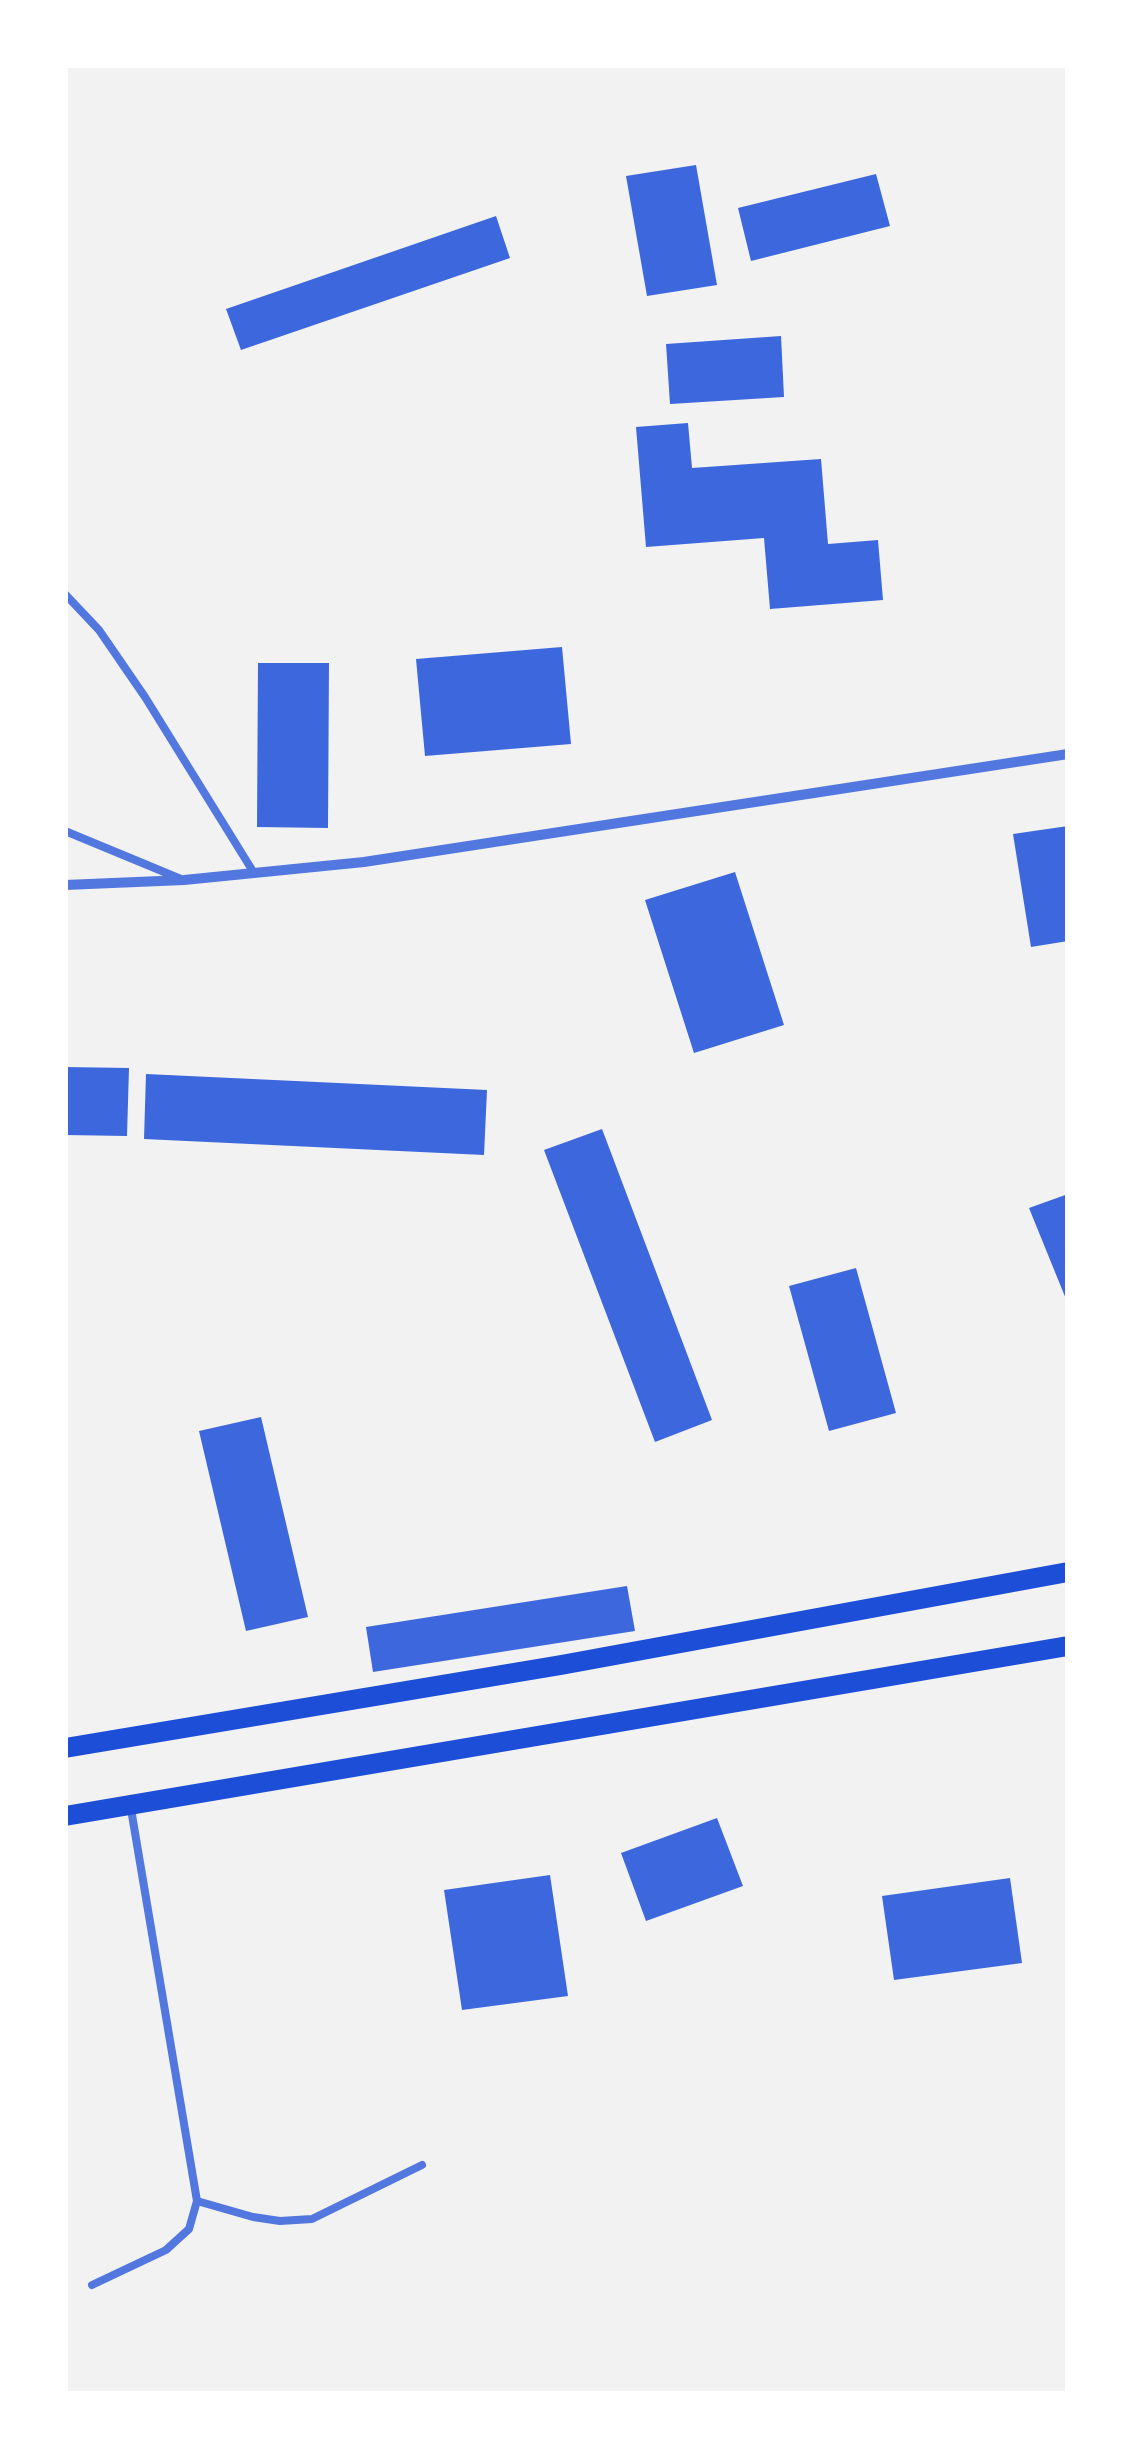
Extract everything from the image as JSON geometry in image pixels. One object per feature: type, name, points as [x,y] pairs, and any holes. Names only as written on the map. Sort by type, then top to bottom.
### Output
[{"type":"main road","points":[[65,1748],[561,1665],[1068,1572]]},
{"type":"main road","points":[[65,1816],[1068,1646]]},
{"type":"street","points":[[65,885],[184,880],[364,862],[1068,754]]},
{"type":"lane","points":[[65,594],[99,630],[145,697],[254,873]]},
{"type":"lane","points":[[65,831],[184,880]]},
{"type":"lane","points":[[92,2285],[166,2250],[188,2229],[196,2201],[130,1805]]},
{"type":"lane","points":[[196,2201],[253,2217],[312,2219],[422,2166]]},
{"type":"building","points":[[696,165],[717,285],[647,296],[626,176]]},
{"type":"building","points":[[876,174],[890,226],[751,261],[738,208]]},
{"type":"building","points":[[496,216],[510,258],[241,350],[226,309]]},
{"type":"building","points":[[781,336],[784,397],[670,404],[666,344]]},
{"type":"building","points":[[688,423],[692,468],[821,459],[828,544],[878,540],[883,600],[770,609],[764,538],[646,547],[636,427]]},
{"type":"building","points":[[562,647],[571,744],[425,756],[416,659]]},
{"type":"building","points":[[258,663],[329,663],[328,828],[257,827]]},
{"type":"building","points":[[1068,826],[1068,941],[1031,947],[1013,834]]},
{"type":"building","points":[[735,872],[784,1025],[694,1053],[645,900]]},
{"type":"building","points":[[65,1067],[129,1068],[127,1136],[65,1135]]},
{"type":"building","points":[[146,1074],[487,1090],[484,1155],[144,1139]]},
{"type":"building","points":[[602,1129],[712,1420],[655,1442],[544,1150]]},
{"type":"building","points":[[1068,1194],[1068,1304],[1029,1208]]},
{"type":"building","points":[[856,1268],[896,1413],[829,1431],[789,1286]]},
{"type":"building","points":[[261,1417],[308,1617],[246,1631],[199,1431]]},
{"type":"building","points":[[627,1586],[635,1631],[373,1672],[366,1627]]},
{"type":"building","points":[[717,1818],[743,1886],[646,1921],[621,1853]]},
{"type":"building","points":[[550,1875],[568,1996],[462,2010],[444,1890]]},
{"type":"building","points":[[1010,1878],[1022,1963],[894,1980],[882,1896]]}]
